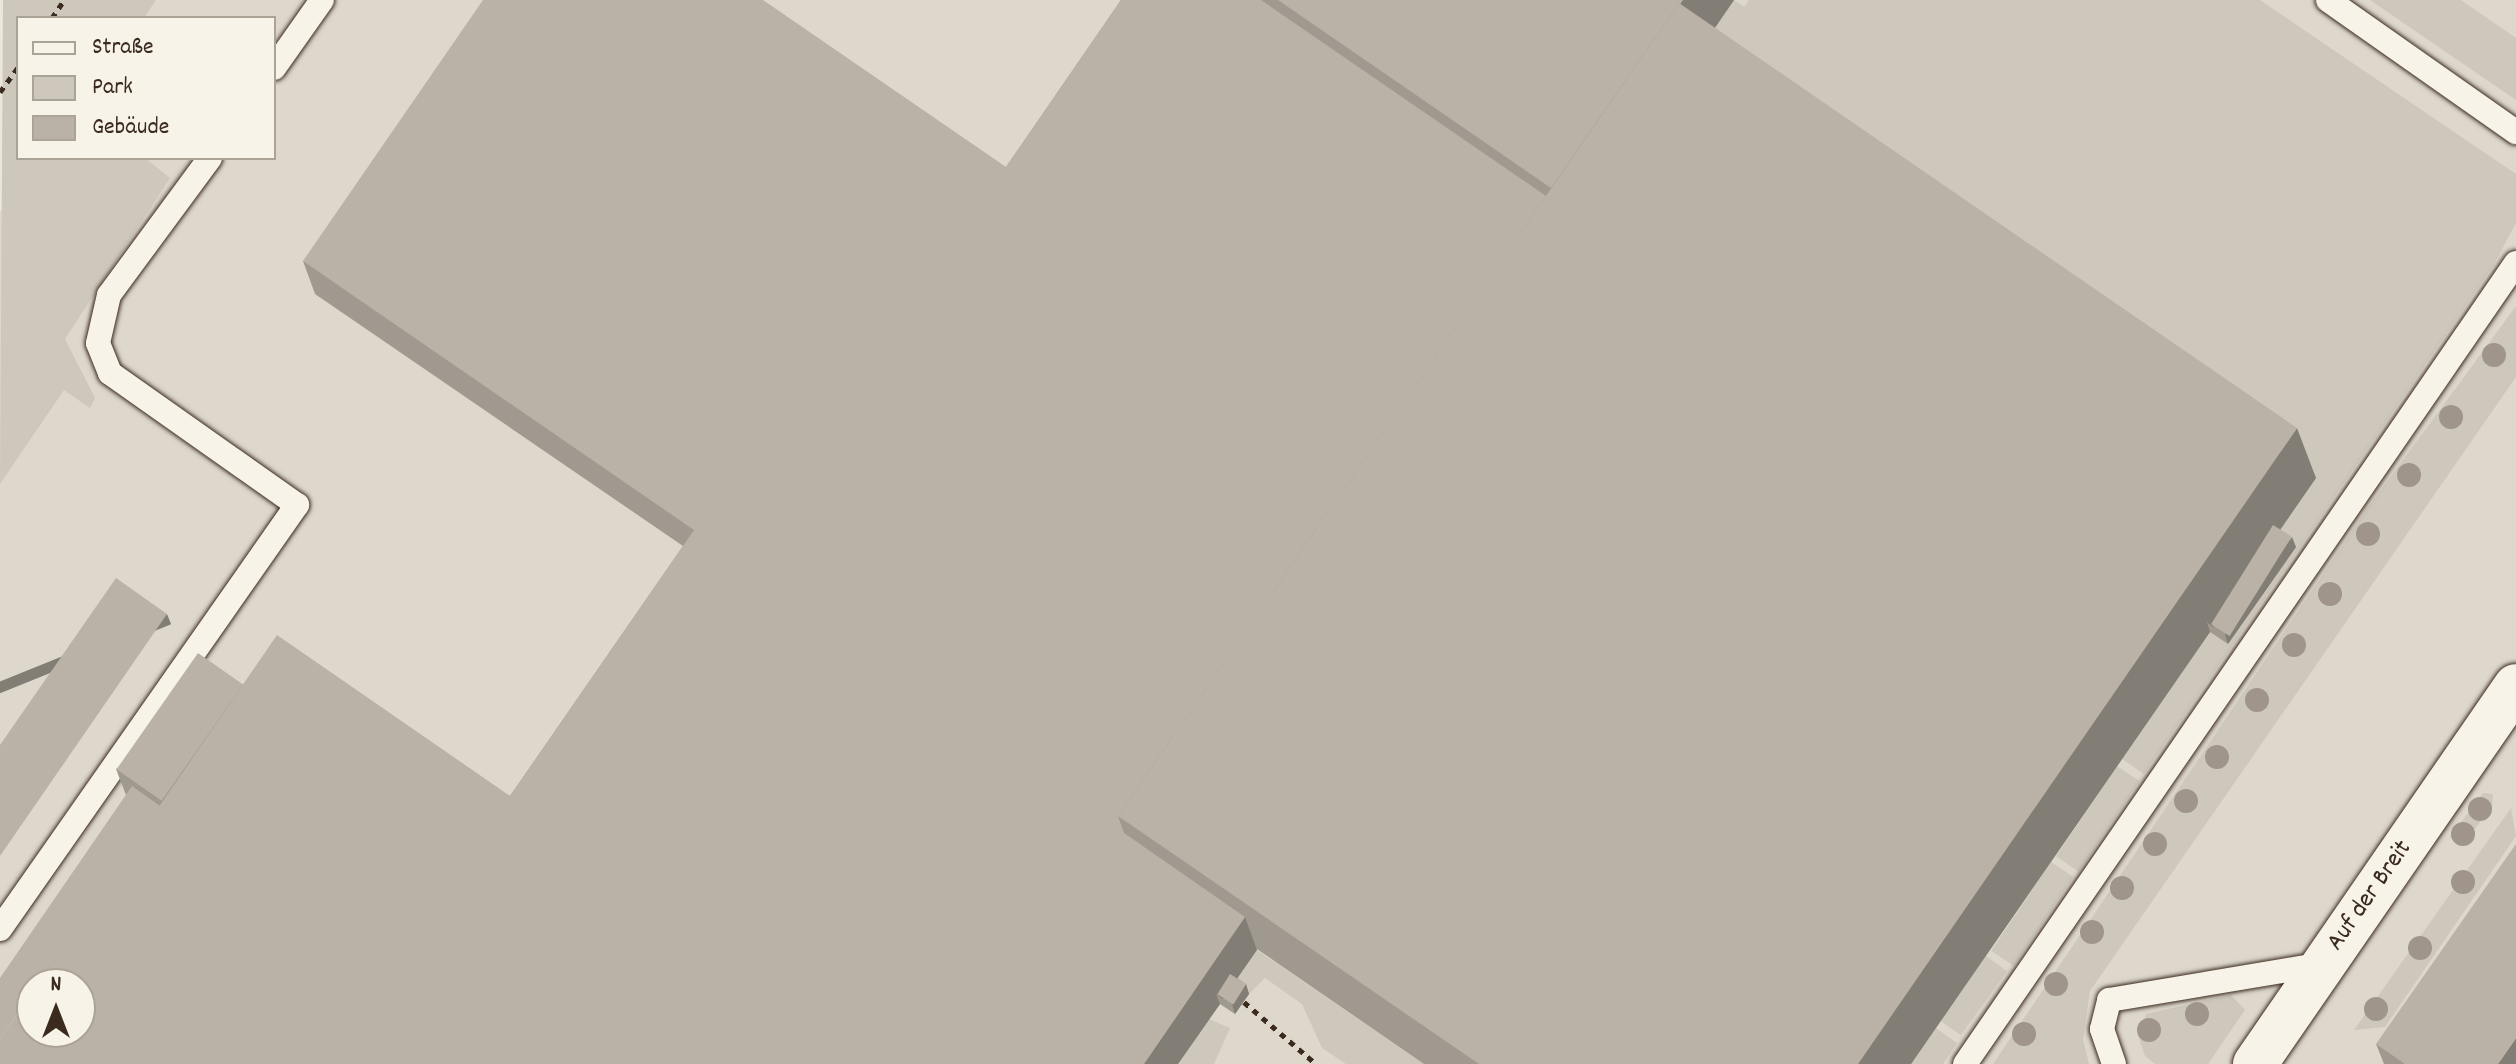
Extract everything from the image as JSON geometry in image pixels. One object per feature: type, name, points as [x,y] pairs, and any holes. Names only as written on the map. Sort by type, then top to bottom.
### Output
[{"type":"street","name":"Auf der Breit","points":[[2255,1064],[2323,964],[2501,739],[2516,686]]},
{"type":"lane","points":[[276,65],[322,0]]},
{"type":"lane","points":[[2328,0],[2516,132]]},
{"type":"lane","points":[[0,929],[297,505],[110,373],[98,343],[109,295],[209,160]]},
{"type":"lane","points":[[1965,1064],[2516,263]]},
{"type":"lane","points":[[2114,1064],[2102,1029],[2109,1000],[2323,964]]},
{"type":"path","points":[[0,92],[16,70]]},
{"type":"path","points":[[1244,1002],[1316,1064]]},
{"type":"shaded area","points":[[130,0],[2516,0],[2516,1064],[0,1064],[0,212],[32,160],[276,160],[276,16],[120,16]]},
{"type":"green space","points":[[3,0],[156,0],[145,16],[16,16],[16,160],[148,160],[170,178],[65,339],[95,398],[90,408],[64,390],[0,484]]},
{"type":"green space","points":[[1734,0],[1744,7],[1749,0],[2260,0],[2516,174],[2516,223],[2493,266],[2144,774],[2122,759],[2210,632],[2229,644],[1697,54]]},
{"type":"green space","points":[[2370,0],[2461,0],[2516,38],[2516,100]]},
{"type":"green space","points":[[2516,306],[2516,377],[2090,991],[2083,1039],[2089,1064],[1993,1064],[2367,509]]},
{"type":"green space","points":[[2117,766],[2139,781],[2078,871],[2056,856]]},
{"type":"green space","points":[[2483,793],[2493,794],[2492,807],[2462,845],[2450,837]]},
{"type":"green space","points":[[2511,808],[2516,836],[2385,1027],[2354,1030]]},
{"type":"green space","points":[[2051,862],[2073,877],[2014,966],[1991,951]]},
{"type":"green space","points":[[1257,950],[1424,1064],[1346,1064],[1322,1048],[1302,1004],[1265,978],[1249,994],[1234,983]]},
{"type":"green space","points":[[1986,956],[2007,971],[1961,1035],[1940,1020]]},
{"type":"green space","points":[[2231,995],[2245,1010],[2208,1064],[2155,1064],[2145,1056],[2138,1035],[2146,1014]]},
{"type":"green space","points":[[1209,1019],[1230,1028],[1214,1064],[1178,1064]]},
{"type":"green space","points":[[1936,1028],[1957,1043],[1943,1064],[1911,1064]]},
{"type":"building","points":[[483,0],[763,0],[1006,167],[1121,0],[1261,0],[1546,196],[1118,816],[1124,833],[1245,917],[1144,1064],[0,1064],[0,1039],[16,1016],[16,1048],[96,1048],[96,968],[48,968],[277,635],[510,796],[694,530],[303,261]]},
{"type":"building","points":[[1278,0],[1683,0],[1551,188]]},
{"type":"building","points":[[1679,3],[2297,428],[1858,1064],[1479,1064],[1118,816]]},
{"type":"building","points":[[2273,525],[2292,537],[2230,636],[2211,624]]},
{"type":"building","points":[[116,578],[167,614],[0,856],[0,745]]},
{"type":"building","points":[[198,653],[243,685],[162,801],[117,769]]},
{"type":"building","points":[[132,786],[160,806],[48,968],[16,968],[16,1016],[0,1039],[0,978]]},
{"type":"building","points":[[2516,844],[2516,1038],[2498,1064],[2405,1064],[2376,1044]]},
{"type":"building","points":[[1230,974],[1246,984],[1233,1004],[1217,994]]}]
